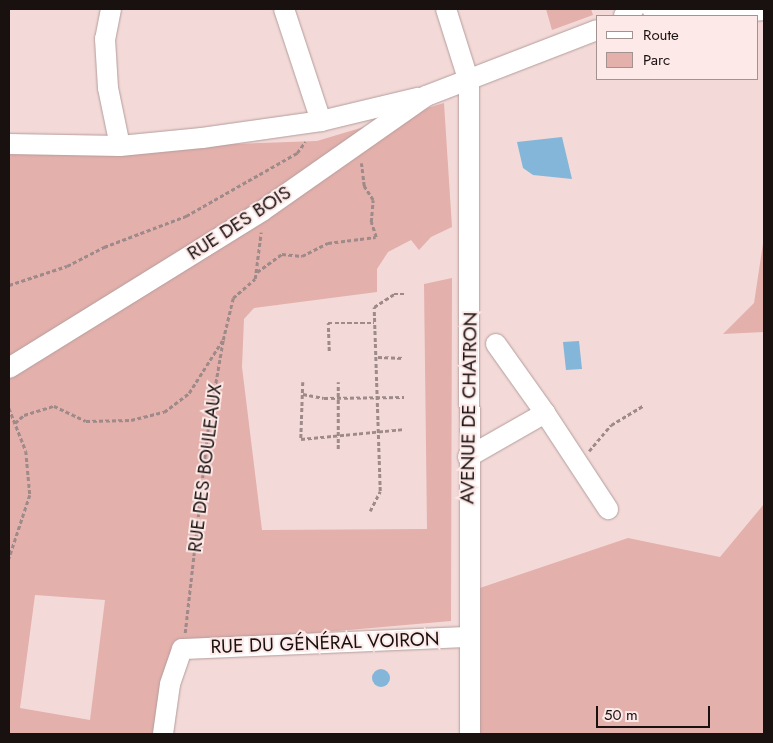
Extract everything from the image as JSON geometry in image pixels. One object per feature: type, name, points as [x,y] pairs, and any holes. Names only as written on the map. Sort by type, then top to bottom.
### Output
[{"type":"street","points":[[111,9],[105,39],[108,88],[120,146]]},
{"type":"street","points":[[284,9],[318,121]]},
{"type":"street","points":[[432,9],[463,85]]},
{"type":"street","points":[[446,9],[463,85]]},
{"type":"street","points":[[652,9],[698,15]]},
{"type":"street","points":[[716,15],[764,10]]},
{"type":"street","name":"RUE DES BOIS","points":[[9,368],[262,211],[426,96],[463,85],[596,30]]},
{"type":"street","name":"AVENUE DE CHATRON","points":[[463,85],[470,734]]},
{"type":"street","points":[[9,144],[120,146],[318,121],[354,111],[426,96]]},
{"type":"street","points":[[354,111],[361,141]]},
{"type":"street","points":[[496,344],[545,413],[608,509]]},
{"type":"street","points":[[468,457],[545,413]]},
{"type":"street","name":"RUE DU GÉNÉRAL VOIRON","points":[[182,649],[468,637]]},
{"type":"street","points":[[162,734],[170,684],[182,649]]},
{"type":"path","points":[[9,285],[67,266],[104,247],[186,216],[297,153],[318,121]]},
{"type":"path","name":"RUE DES BOULEAUX","points":[[182,649],[208,428],[223,340],[233,298],[256,273],[282,254],[302,256],[328,243],[376,237],[371,222],[373,200],[364,186],[361,166],[361,141]]},
{"type":"path","points":[[256,273],[262,211]]},
{"type":"path","points":[[370,511],[380,491],[376,432],[378,357],[374,323],[376,303],[405,294]]},
{"type":"path","points":[[329,351],[328,323],[374,323]]},
{"type":"path","points":[[15,423],[24,415],[54,406],[86,421],[131,420],[164,412],[189,393],[223,340]]},
{"type":"path","points":[[378,357],[404,358]]},
{"type":"path","points":[[304,382],[301,439],[404,429]]},
{"type":"path","points":[[338,382],[338,449]]},
{"type":"path","points":[[303,394],[339,398],[404,397]]},
{"type":"path","points":[[579,464],[611,425],[643,406]]},
{"type":"path","points":[[9,408],[26,451],[30,495],[9,559]]},
{"type":"green space","points":[[546,9],[591,9],[593,15],[552,30]]},
{"type":"green space","points":[[444,103],[452,227],[431,237],[419,250],[411,240],[388,252],[377,269],[377,292],[254,308],[244,319],[242,367],[262,530],[427,529],[424,284],[452,278],[451,621],[188,644],[175,641],[154,734],[9,734],[9,139],[120,148],[317,141]],"holes":[[[35,595],[105,600],[90,720],[20,708]]]},
{"type":"green space","points":[[764,237],[764,332],[723,334],[754,303]]},
{"type":"green space","points":[[764,504],[764,734],[477,734],[477,589],[628,538],[720,557]]},
{"type":"water","points":[[562,137],[572,179],[533,175],[523,168],[517,142]]},
{"type":"water","points":[[579,341],[582,369],[566,370],[563,342]]},
{"type":"water","points":[[377,669],[385,669],[390,674],[388,685],[377,687],[372,682],[372,674]]}]
